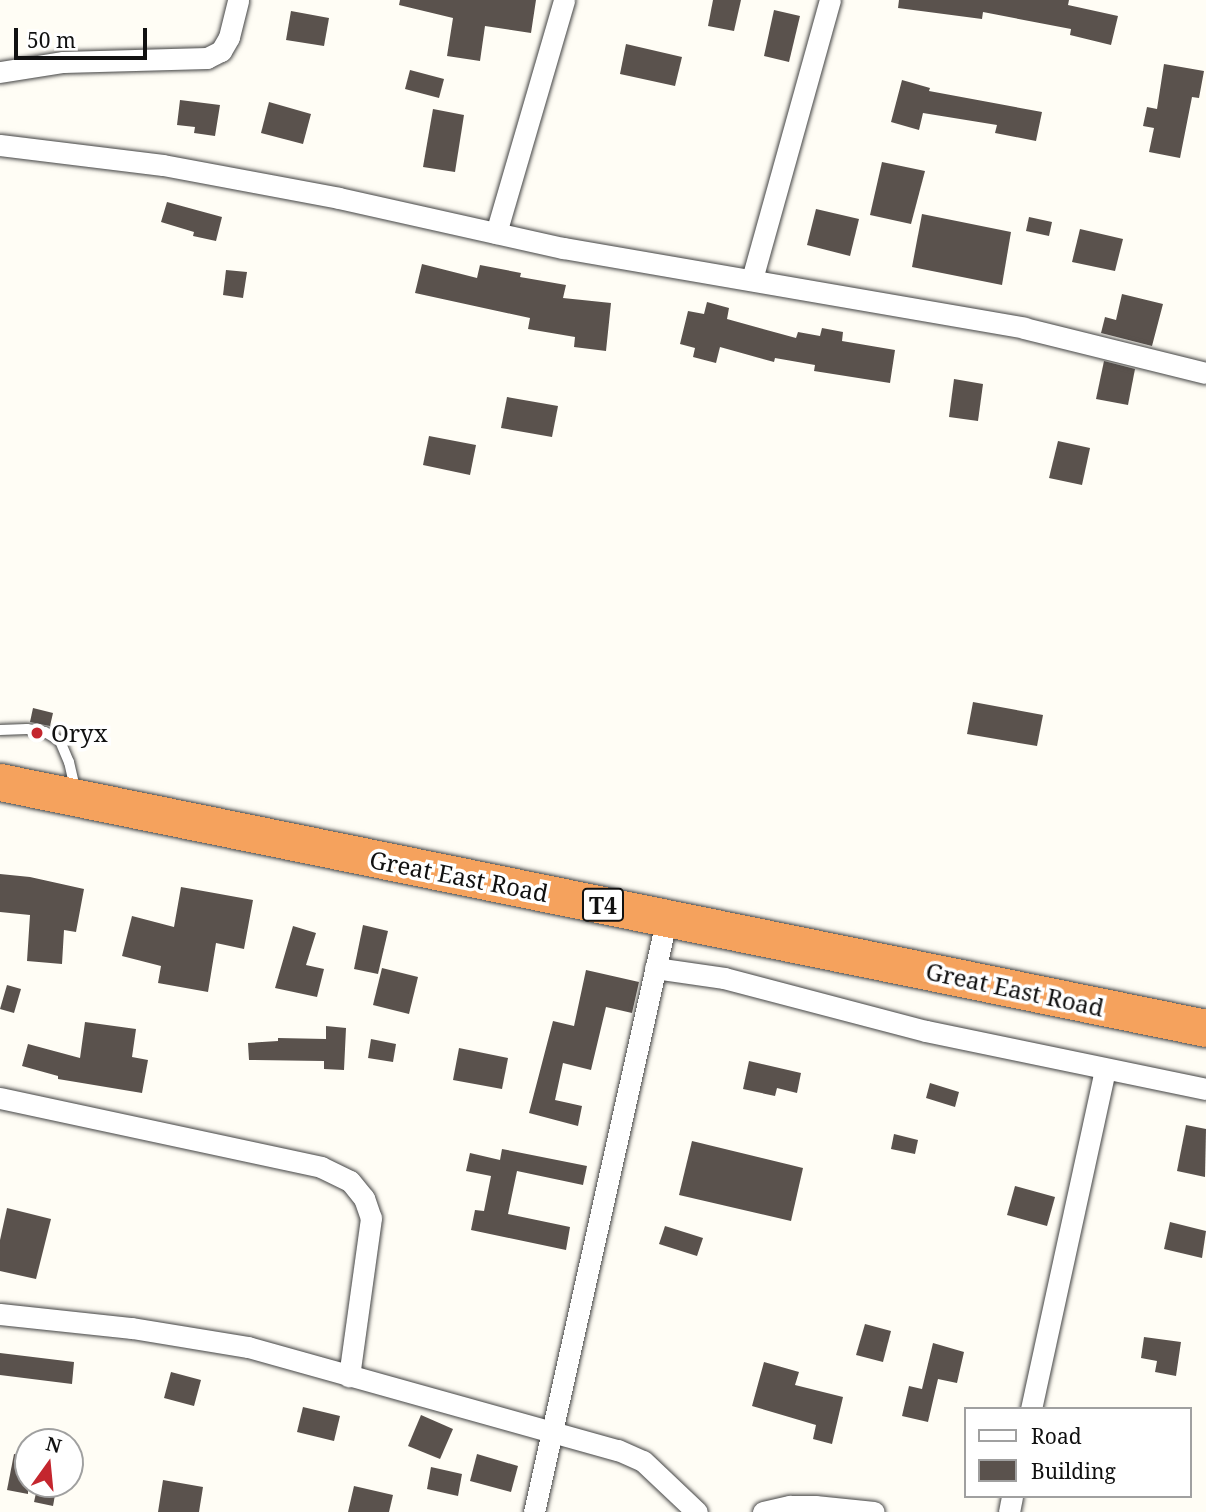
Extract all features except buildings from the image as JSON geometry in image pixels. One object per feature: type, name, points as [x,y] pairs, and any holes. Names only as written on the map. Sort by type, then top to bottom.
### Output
[{"type":"highway","name":"Great East Road","points":[[0,782],[1206,1028]]},
{"type":"street","points":[[0,72],[63,62],[207,58],[221,51],[229,37],[238,0]]},
{"type":"street","points":[[496,233],[564,0]]},
{"type":"street","points":[[752,279],[830,0]]},
{"type":"street","points":[[0,145],[163,165],[339,198],[563,248],[1024,328],[1206,373]]},
{"type":"street","points":[[534,1512],[667,918]]},
{"type":"street","points":[[655,968],[738,981],[926,1031],[1206,1089]]},
{"type":"street","points":[[1031,1407],[1105,1069]]},
{"type":"street","points":[[0,1098],[321,1167],[350,1181],[364,1198],[371,1218],[349,1376]]},
{"type":"street","points":[[0,1314],[132,1328],[248,1348],[618,1450],[643,1461],[697,1512]]},
{"type":"street","points":[[763,1512],[790,1506],[874,1512]]},
{"type":"lane","points":[[0,730],[27,729],[45,732],[60,741],[69,762],[77,798]]},
{"type":"place","name":"Oryx","points":[[37,733]]}]
